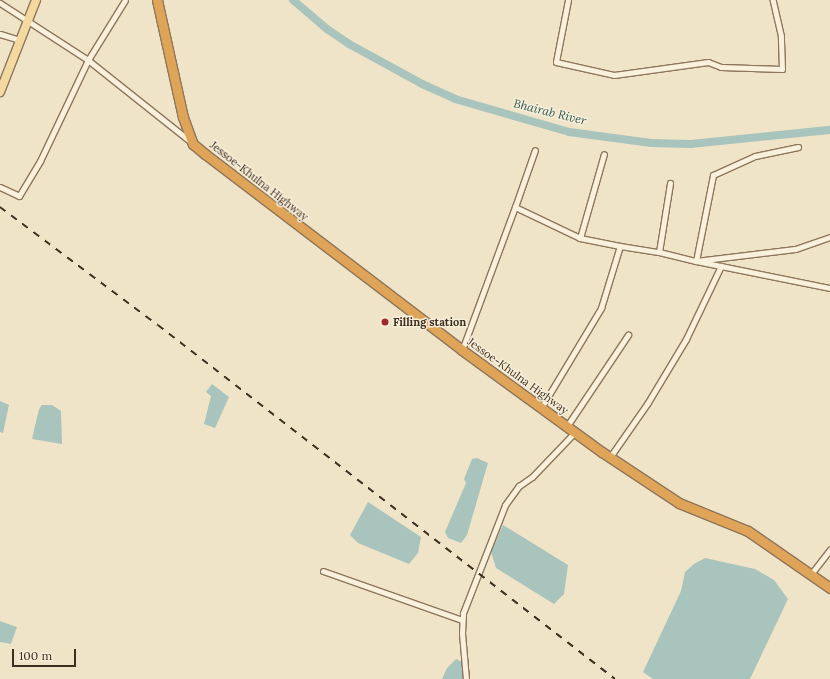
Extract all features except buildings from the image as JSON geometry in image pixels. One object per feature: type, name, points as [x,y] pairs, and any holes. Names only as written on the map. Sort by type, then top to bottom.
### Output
[{"type":"highway","name":"Jessoe-Khulna Highway","points":[[157,0],[177,96],[193,144],[274,208],[462,350],[610,457],[679,503],[748,531],[830,588]]},
{"type":"main road","points":[[0,92],[36,0]]},
{"type":"street","points":[[0,187],[19,196],[40,161],[88,60],[125,0]]},
{"type":"street","points":[[568,0],[556,62],[614,75],[708,62],[720,67],[782,69],[781,36],[773,0]]},
{"type":"street","points":[[0,3],[27,22],[88,60],[193,144]]},
{"type":"street","points":[[0,34],[20,40]]},
{"type":"street","points":[[696,261],[713,174],[755,156],[798,147]]},
{"type":"street","points":[[462,350],[535,150]]},
{"type":"street","points":[[580,238],[604,154]]},
{"type":"street","points":[[660,252],[670,183]]},
{"type":"street","points":[[515,207],[580,238],[660,252],[696,261],[830,288]]},
{"type":"street","points":[[696,261],[796,249],[830,237]]},
{"type":"street","points":[[541,408],[601,308],[620,246]]},
{"type":"street","points":[[610,457],[647,404],[686,338],[721,266]]},
{"type":"street","points":[[466,679],[462,620],[487,546],[505,505],[519,486],[532,477],[571,429],[628,335]]},
{"type":"street","points":[[811,574],[830,550]]},
{"type":"street","points":[[323,571],[462,620]]},
{"type":"water","points":[[212,384],[229,397],[215,428],[204,424],[211,396],[206,392]]},
{"type":"water","points":[[0,401],[9,405],[3,433],[0,432]]},
{"type":"water","points":[[42,405],[52,405],[61,411],[62,444],[32,439],[39,409]]},
{"type":"water","points":[[477,458],[488,463],[467,535],[461,543],[448,538],[445,532],[466,483],[464,479],[472,459]]},
{"type":"water","points":[[368,502],[421,537],[418,553],[409,564],[358,543],[350,535]]},
{"type":"water","points":[[503,525],[568,565],[564,594],[554,604],[496,568],[491,552]]},
{"type":"water","points":[[705,558],[755,569],[774,580],[788,599],[750,679],[653,679],[643,672],[681,591],[685,572],[694,564]]},
{"type":"water","points":[[0,621],[17,627],[11,644],[0,642]]},
{"type":"water","points":[[456,659],[462,662],[464,679],[442,679],[447,668]]},
{"type":"waterway","name":"Bhairab River","points":[[293,0],[327,29],[349,44],[422,84],[455,99],[569,132],[651,143],[691,144],[830,130]]},
{"type":"railway","points":[[0,207],[158,325],[615,679]]},
{"type":"place","name":"Filling station","points":[[385,322]]}]
